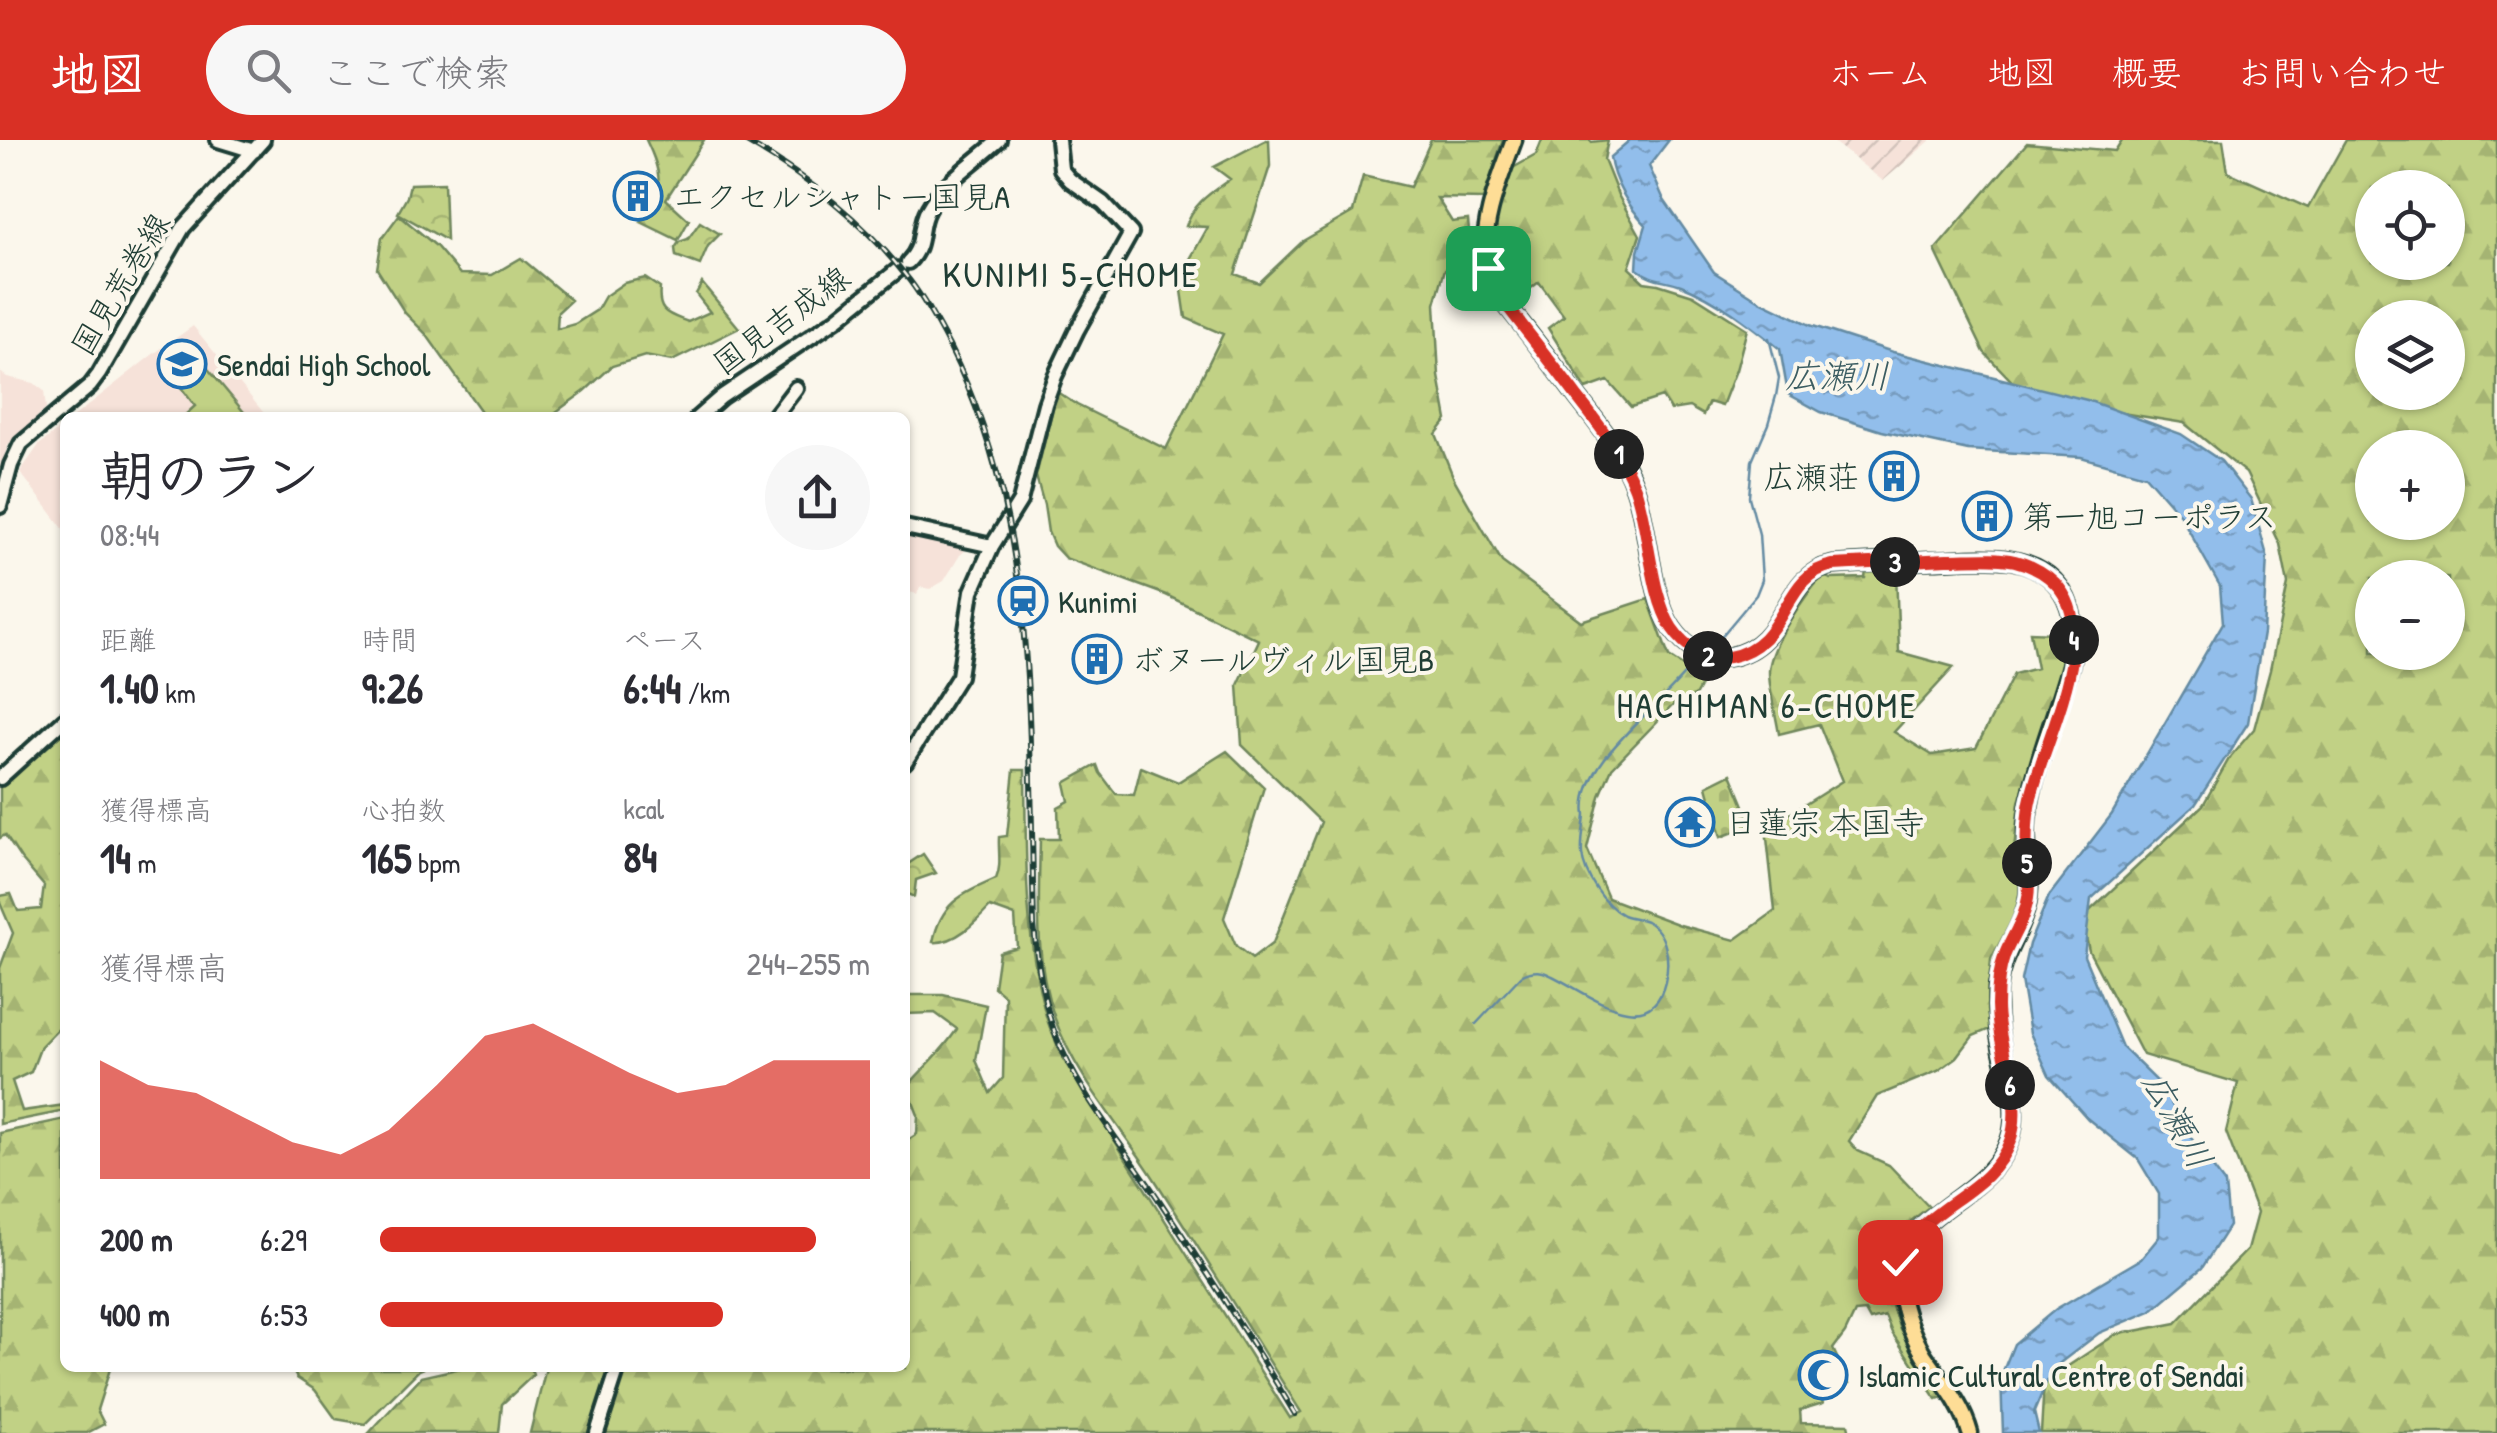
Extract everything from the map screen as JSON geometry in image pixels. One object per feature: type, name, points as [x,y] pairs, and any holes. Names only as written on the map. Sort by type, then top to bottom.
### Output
[{"type":"main road","points":[[1514,140],[1486,231],[1488,268],[1508,307],[1614,444],[1635,488],[1662,604],[1682,642],[1722,658],[1736,656],[1762,641],[1776,627],[1802,582],[1816,570],[1833,565],[2011,560],[2048,576],[2066,596],[2073,616],[2074,648],[2030,800],[2026,839],[2028,902],[2002,963],[1998,986],[1998,1031],[2014,1109],[2011,1138],[1997,1166],[1919,1229],[1900,1262],[1902,1298],[1914,1338],[1955,1399],[1970,1433]]},
{"type":"street","points":[[218,140],[259,146]]},
{"type":"street","name":"国見吉成線","points":[[704,412],[837,318],[917,253],[924,216],[930,206],[999,140]]},
{"type":"street","points":[[910,754],[959,676],[972,591],[992,546],[1020,501],[1045,404],[1064,353],[1131,233],[1061,169],[1058,140]]},
{"type":"street","name":"国見荒巻線","points":[[0,506],[10,465],[22,444],[90,386],[183,228],[259,146]]},
{"type":"street","points":[[777,412],[796,388]]},
{"type":"street","points":[[910,528],[992,546]]},
{"type":"street","points":[[0,778],[60,724]]},
{"type":"street","points":[[597,1433],[617,1372]]},
{"type":"shaded area","points":[[1831,140],[1931,140],[1883,181]]},
{"type":"shaded area","name":"Sendai High School","points":[[193,326],[263,412],[80,412]]},
{"type":"shaded area","points":[[0,372],[34,383],[44,391],[46,409],[8,445],[0,469]]},
{"type":"shaded area","points":[[60,428],[60,524],[20,472],[39,445]]},
{"type":"shaded area","points":[[910,535],[967,549],[944,581],[930,589],[920,587],[917,594],[910,592]]},
{"type":"green space","points":[[646,140],[704,140],[666,199],[689,220],[678,240],[641,222],[654,200],[658,182],[656,163]]},
{"type":"green space","points":[[1269,140],[1270,166],[1235,274],[1259,283],[1303,241],[1353,212],[1363,176],[1410,187],[1431,140],[1503,140],[1483,199],[1437,198],[1452,222],[1468,220],[1469,231],[1478,232],[1477,245],[1461,253],[1465,265],[1445,269],[1435,304],[1439,376],[1447,420],[1436,434],[1454,479],[1502,562],[1581,621],[1648,599],[1669,657],[1704,680],[1695,696],[1677,701],[1612,768],[1600,796],[1587,849],[1608,898],[1680,925],[1735,940],[1775,911],[1766,829],[1842,781],[1819,724],[1779,734],[1769,679],[1771,660],[1782,635],[1823,576],[1865,578],[1866,571],[1896,572],[1899,652],[1954,667],[1894,732],[1932,755],[1976,748],[2014,674],[2037,668],[2030,632],[2055,633],[2061,625],[2067,625],[2058,676],[2019,802],[2014,850],[2021,893],[2015,914],[1991,959],[1987,1010],[1990,1029],[1973,1036],[1957,1057],[1938,1071],[1877,1096],[1849,1141],[1858,1151],[1889,1165],[1929,1207],[1911,1221],[1890,1263],[1887,1292],[1900,1329],[1944,1397],[1936,1399],[1885,1316],[1870,1320],[1865,1311],[1855,1312],[1833,1349],[1849,1383],[1827,1399],[1826,1395],[1840,1381],[1827,1358],[1806,1373],[1823,1403],[1800,1410],[1801,1423],[1848,1424],[1850,1433],[601,1433],[621,1372],[910,1372],[910,1139],[917,1134],[918,1115],[910,1084],[957,1029],[935,1013],[910,1014],[910,995],[943,995],[986,1005],[976,1060],[990,1093],[1003,1078],[1005,996],[994,987],[999,952],[1017,947],[1015,916],[990,907],[957,936],[933,942],[947,908],[996,879],[999,837],[1007,836],[1014,770],[1025,770],[1028,894],[1039,986],[1063,1059],[1290,1418],[1301,1412],[1155,1180],[1075,1062],[1048,997],[1039,930],[1040,839],[1059,839],[1058,807],[1069,801],[1065,783],[1097,765],[1116,794],[1134,795],[1141,767],[1178,782],[1227,751],[1264,787],[1224,918],[1236,946],[1252,959],[1273,943],[1321,822],[1242,745],[1238,685],[1259,640],[1166,595],[1065,558],[1048,532],[1036,476],[1057,392],[1166,449],[1223,334],[1186,318],[1180,277],[1208,227],[1186,226],[1189,218],[1198,204],[1230,179],[1214,167]]},
{"type":"green space","points":[[1542,140],[1608,140],[1604,160],[1640,235],[1629,268],[1644,282],[1693,295],[1747,329],[1722,406],[1709,402],[1703,415],[1689,407],[1671,410],[1662,397],[1631,407],[1608,381],[1586,389],[1548,328],[1564,316],[1539,282],[1513,302],[1501,285],[1491,253],[1493,221],[1511,169],[1536,155]]},
{"type":"green space","points":[[2122,140],[2223,140],[2228,172],[2308,208],[2346,140],[2497,140],[2497,1433],[2041,1433],[2044,1382],[2115,1335],[2176,1323],[2247,1250],[2257,1213],[2226,1132],[2238,1083],[2143,1055],[2089,951],[2082,918],[2203,805],[2230,757],[2254,729],[2288,584],[2280,544],[2246,473],[2184,423],[2028,398],[1984,352],[1935,250],[2027,143],[2115,151]]},
{"type":"green space","points":[[444,183],[446,240],[398,213],[410,184]]},
{"type":"green space","points":[[399,215],[436,246],[460,274],[492,275],[521,258],[571,300],[558,312],[557,329],[575,324],[597,310],[605,296],[624,283],[645,278],[660,288],[662,308],[688,322],[710,312],[696,294],[702,283],[739,328],[672,361],[645,356],[612,366],[556,412],[481,412],[426,334],[405,313],[377,269],[382,238]]},
{"type":"green space","points":[[700,222],[720,234],[708,246],[700,265],[676,256],[675,248],[688,239]]},
{"type":"green space","points":[[185,341],[244,412],[188,412],[195,406],[162,362]]},
{"type":"green space","points":[[60,730],[60,1026],[41,1046],[31,1072],[12,1081],[22,1111],[60,1106],[60,1112],[0,1124],[0,968],[13,933],[0,896],[11,894],[18,911],[41,909],[44,886],[5,835],[0,838],[0,784]]},
{"type":"green space","points":[[1731,774],[1752,825],[1721,837],[1707,786]]},
{"type":"green space","points":[[923,854],[936,873],[916,880],[914,897],[910,895],[910,863]]},
{"type":"green space","points":[[60,1120],[60,1372],[109,1372],[97,1410],[104,1424],[87,1433],[0,1433],[0,1133]]},
{"type":"green space","points":[[293,1372],[417,1372],[365,1424],[336,1419],[315,1390]]},
{"type":"green space","points":[[443,1372],[533,1375],[502,1404],[499,1433],[369,1433],[421,1377]]},
{"type":"green space","points":[[545,1372],[610,1372],[590,1433],[530,1433]]},
{"type":"water","name":"広瀬川","points":[[1630,140],[1669,140],[1649,166],[1664,200],[1714,272],[1760,301],[1810,325],[1893,352],[2087,400],[2181,434],[2221,461],[2251,499],[2267,556],[2263,633],[2248,723],[2195,805],[2091,899],[2084,956],[2122,1047],[2160,1084],[2193,1141],[2225,1184],[2229,1226],[2202,1268],[2151,1311],[2099,1333],[2052,1369],[2034,1412],[2039,1433],[2003,1433],[2001,1376],[2014,1344],[2056,1309],[2141,1259],[2159,1237],[2159,1194],[2138,1159],[2088,1119],[2049,1075],[2030,1033],[2021,980],[2029,944],[2049,896],[2112,814],[2223,623],[2220,586],[2180,515],[2145,475],[2081,457],[1968,450],[1882,431],[1821,412],[1788,394],[1780,349],[1707,298],[1637,269],[1646,225],[1623,194],[1610,157]]},
{"type":"waterway","points":[[1710,650],[1756,595],[1762,580],[1759,534],[1749,497],[1752,461],[1768,424],[1779,378],[1769,338]]},
{"type":"waterway","points":[[1476,1024],[1521,976],[1534,971],[1627,1011],[1643,1010],[1656,1001],[1667,974],[1663,940],[1646,921],[1616,910],[1591,880],[1582,854],[1586,795],[1607,755],[1700,659]]},
{"type":"railway","points":[[743,140],[834,202],[893,260],[949,346],[979,414],[1000,484],[1023,630],[1034,925],[1041,979],[1054,1031],[1088,1098],[1194,1253],[1295,1414]]},
{"type":"place","name":"エクセルシャトー国見A","points":[[638,196]]},
{"type":"place","name":"Sendai High School","points":[[182,364]]},
{"type":"place","name":"広瀬荘","points":[[1894,476]]},
{"type":"place","name":"第一旭コーポラス","points":[[1987,516]]},
{"type":"place","name":"Kunimi","points":[[1023,601]]},
{"type":"place","name":"ボヌールヴィル国見B","points":[[1097,659]]},
{"type":"place","name":"日蓮宗 本国寺","points":[[1690,822]]},
{"type":"place","name":"Islamic Cultural Centre of Sendai","points":[[1823,1375]]},
{"type":"district","name":"KUNIMI 5-CHOME","points":[[1071,274]]},
{"type":"district","name":"HACHIMAN 6-CHOME","points":[[1767,705]]},
{"type":"route","points":[[1488,268],[1508,307],[1614,444],[1635,488],[1667,618],[1690,648],[1722,658],[1750,650],[1776,627],[1802,582],[1824,566],[2011,560],[2048,576],[2066,596],[2073,616],[2074,648],[2026,822],[2028,902],[2006,950],[1998,986],[1998,1031],[2014,1109],[2011,1138],[1997,1166],[1919,1229],[1900,1262]]}]
